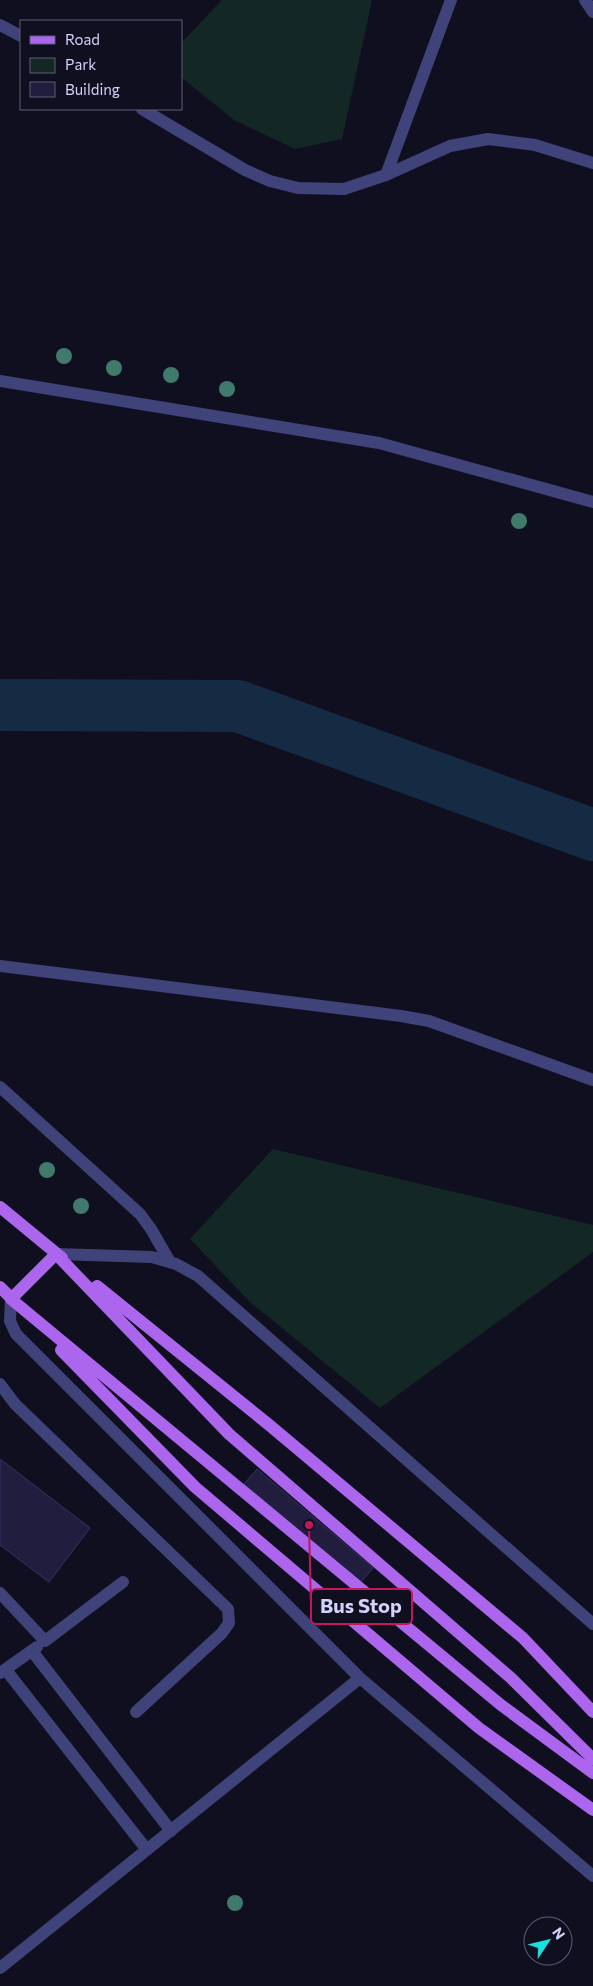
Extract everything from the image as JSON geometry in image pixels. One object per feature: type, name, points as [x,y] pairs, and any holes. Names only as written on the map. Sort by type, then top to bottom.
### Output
[{"type":"main road","points":[[0,1207],[268,1424],[523,1638],[593,1712]]},
{"type":"main road","points":[[5,1293],[51,1250]]},
{"type":"main road","points":[[51,1250],[229,1434],[511,1678],[593,1759]]},
{"type":"main road","points":[[5,1293],[501,1705],[593,1773]]},
{"type":"main road","points":[[5,1293],[195,1487],[479,1728],[593,1810]]},
{"type":"street","points":[[386,175],[451,0]]},
{"type":"street","points":[[585,0],[593,12]]},
{"type":"street","points":[[0,25],[20,35]]},
{"type":"street","points":[[144,110],[245,170],[270,181],[298,188],[344,189],[386,175],[450,146],[488,138],[535,144],[593,163]]},
{"type":"street","points":[[0,381],[379,443],[593,502]]},
{"type":"street","points":[[0,966],[401,1016],[438,1024],[593,1080]]},
{"type":"street","points":[[0,1087],[140,1214],[170,1262]]},
{"type":"street","points":[[51,1250],[152,1258],[170,1262],[198,1276],[593,1624]]},
{"type":"street","points":[[5,1293],[10,1321],[16,1334]]},
{"type":"street","points":[[0,1324],[16,1334],[360,1678],[593,1876]]},
{"type":"street","points":[[0,1384],[15,1404],[228,1609],[229,1623],[222,1633],[136,1712]]},
{"type":"street","points":[[123,1582],[3,1672],[147,1850]]},
{"type":"street","points":[[0,1593],[45,1642]]},
{"type":"street","points":[[32,1651],[171,1831]]},
{"type":"street","points":[[0,1968],[360,1678]]},
{"type":"green space","points":[[222,0],[372,0],[342,139],[295,149],[234,120],[182,78],[182,42]]},
{"type":"green space","points":[[273,1149],[593,1225],[593,1252],[380,1408],[250,1302],[190,1239]]},
{"type":"building","points":[[0,1459],[90,1528],[49,1582],[0,1545]]},
{"type":"building","points":[[257,1469],[373,1568],[361,1582],[244,1484]]},
{"type":"waterway","points":[[0,705],[238,706],[593,835]]},
{"type":"place","name":"Bus Stop","points":[[309,1525]]}]
